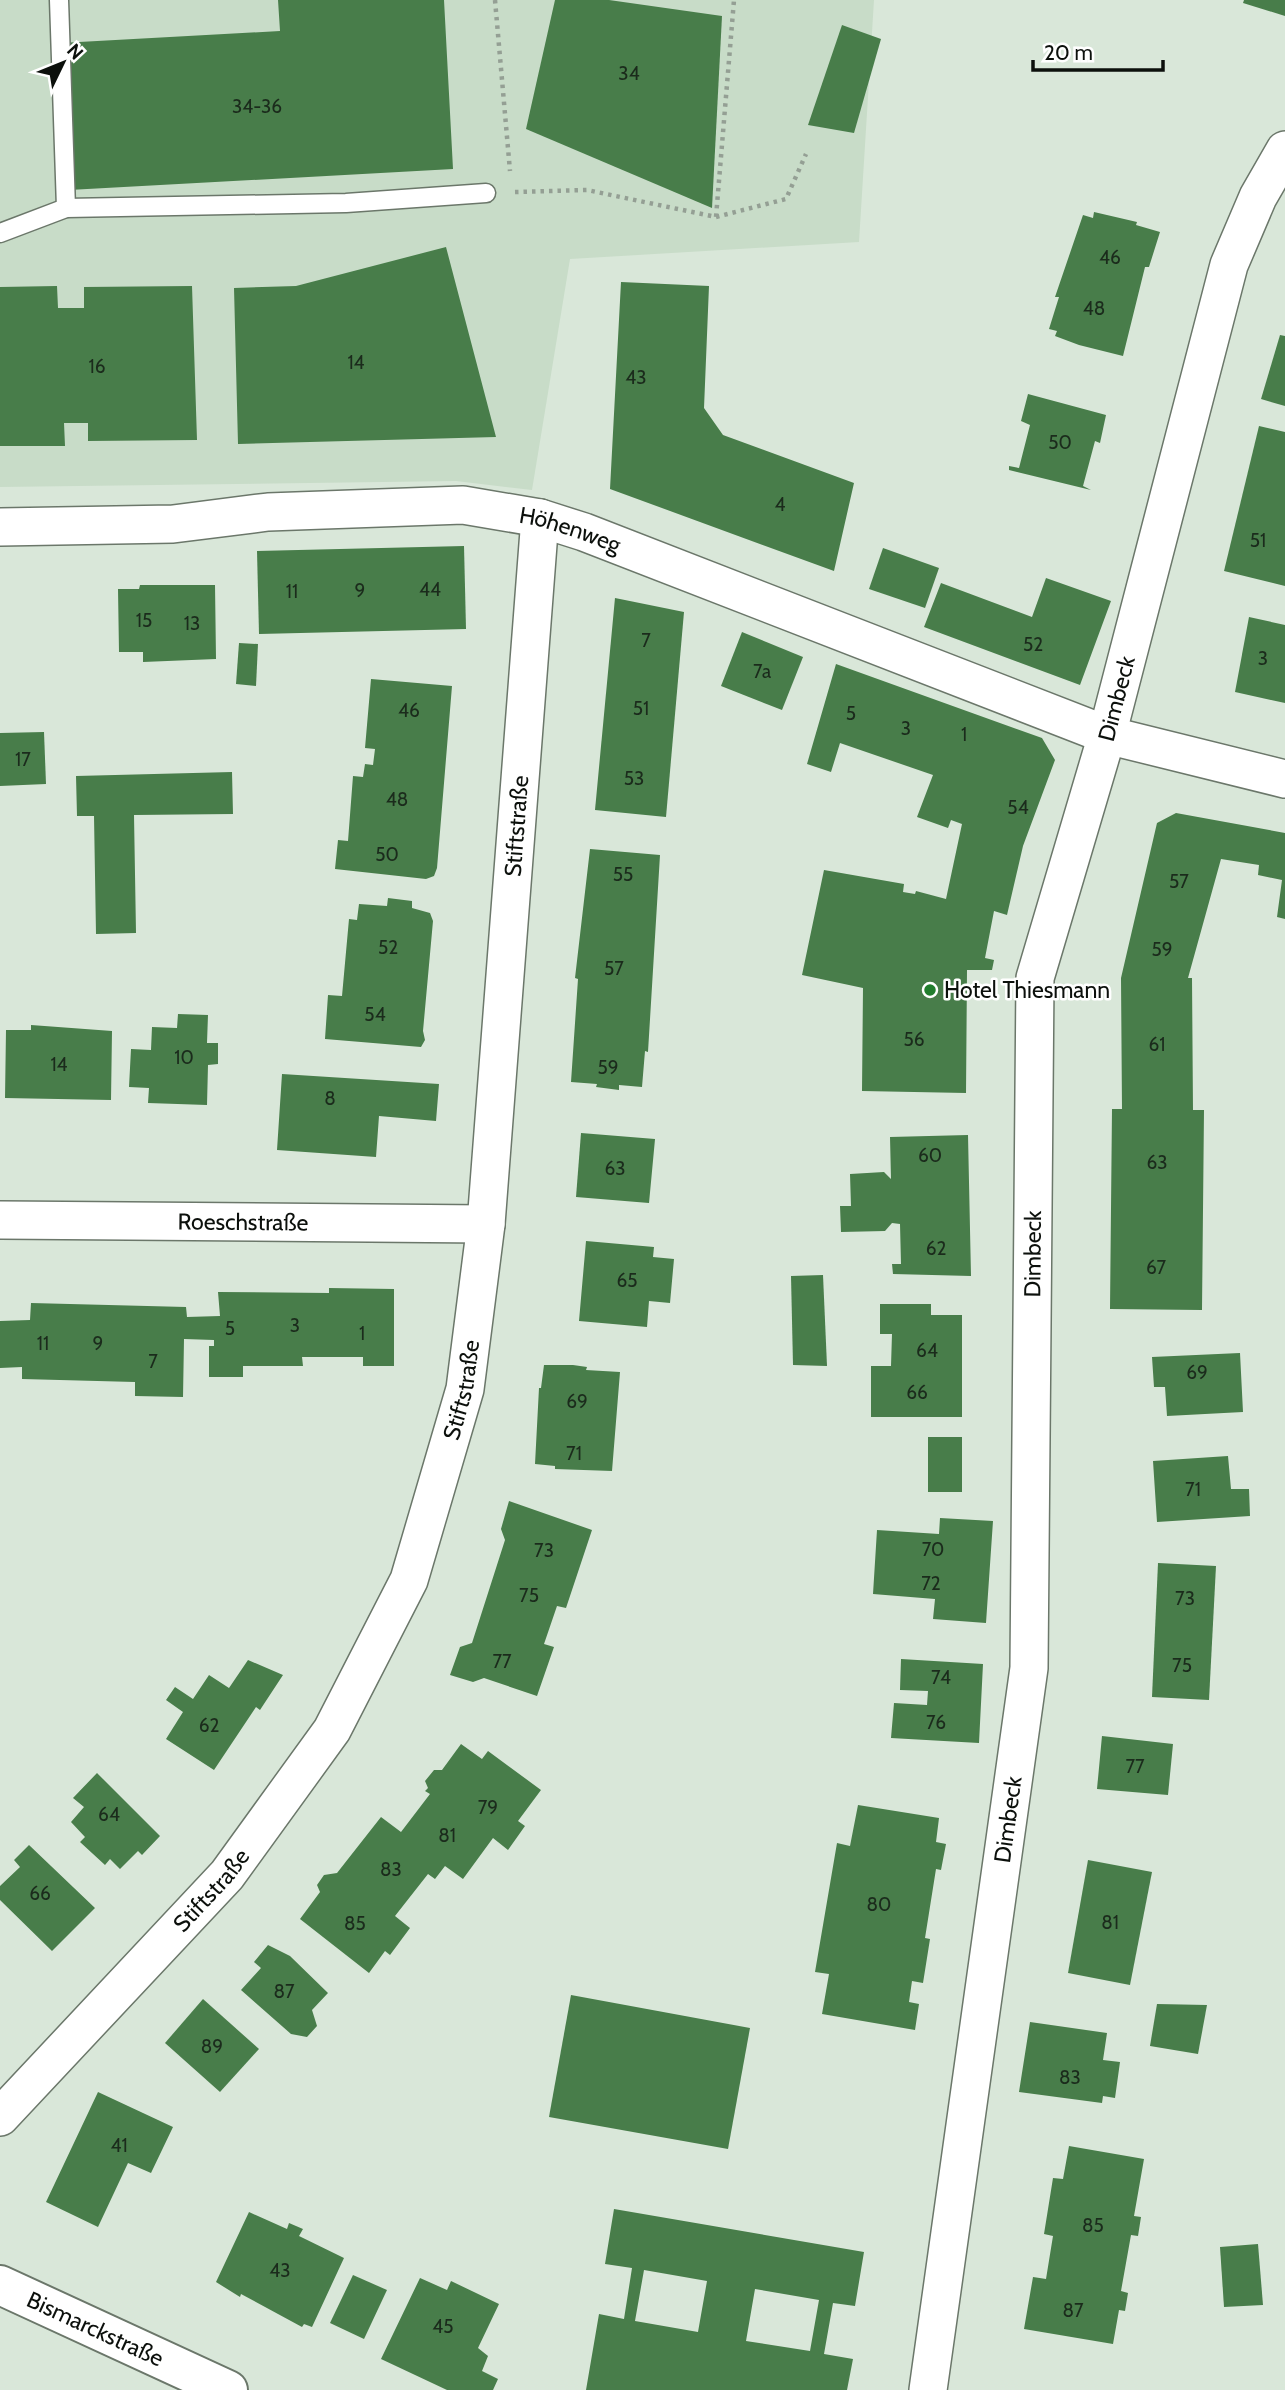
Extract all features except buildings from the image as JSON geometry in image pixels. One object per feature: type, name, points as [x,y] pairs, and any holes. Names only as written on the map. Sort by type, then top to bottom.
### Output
[{"type":"main road","name":"Bismarckstraße","points":[[0,2285],[213,2387]]},
{"type":"street","name":"Dimbeck","points":[[928,2390],[1029,1668],[1035,978],[1107,735],[1228,265],[1258,197],[1285,150]]},
{"type":"street","name":"Höhenweg","points":[[0,527],[173,524],[268,512],[463,505],[540,518],[584,532],[1107,735],[1285,779]]},
{"type":"street","name":"Stiftstraße","points":[[0,2117],[227,1875],[332,1730],[409,1580],[465,1389],[486,1224],[540,518]]},
{"type":"street","name":"Roeschstraße","points":[[0,1220],[486,1224]]},
{"type":"lane","points":[[59,0],[66,208]]},
{"type":"lane","points":[[0,233],[66,208],[346,204],[486,193]]},
{"type":"path","points":[[495,0],[512,192],[586,190],[716,217],[786,199],[806,154]]},
{"type":"path","points":[[716,217],[734,0]]},
{"type":"shaded area","points":[[0,0],[874,0],[859,242],[570,259],[532,490],[456,481],[0,487]]},
{"type":"place","name":"Hotel Thiesmann","points":[[930,990]]}]
